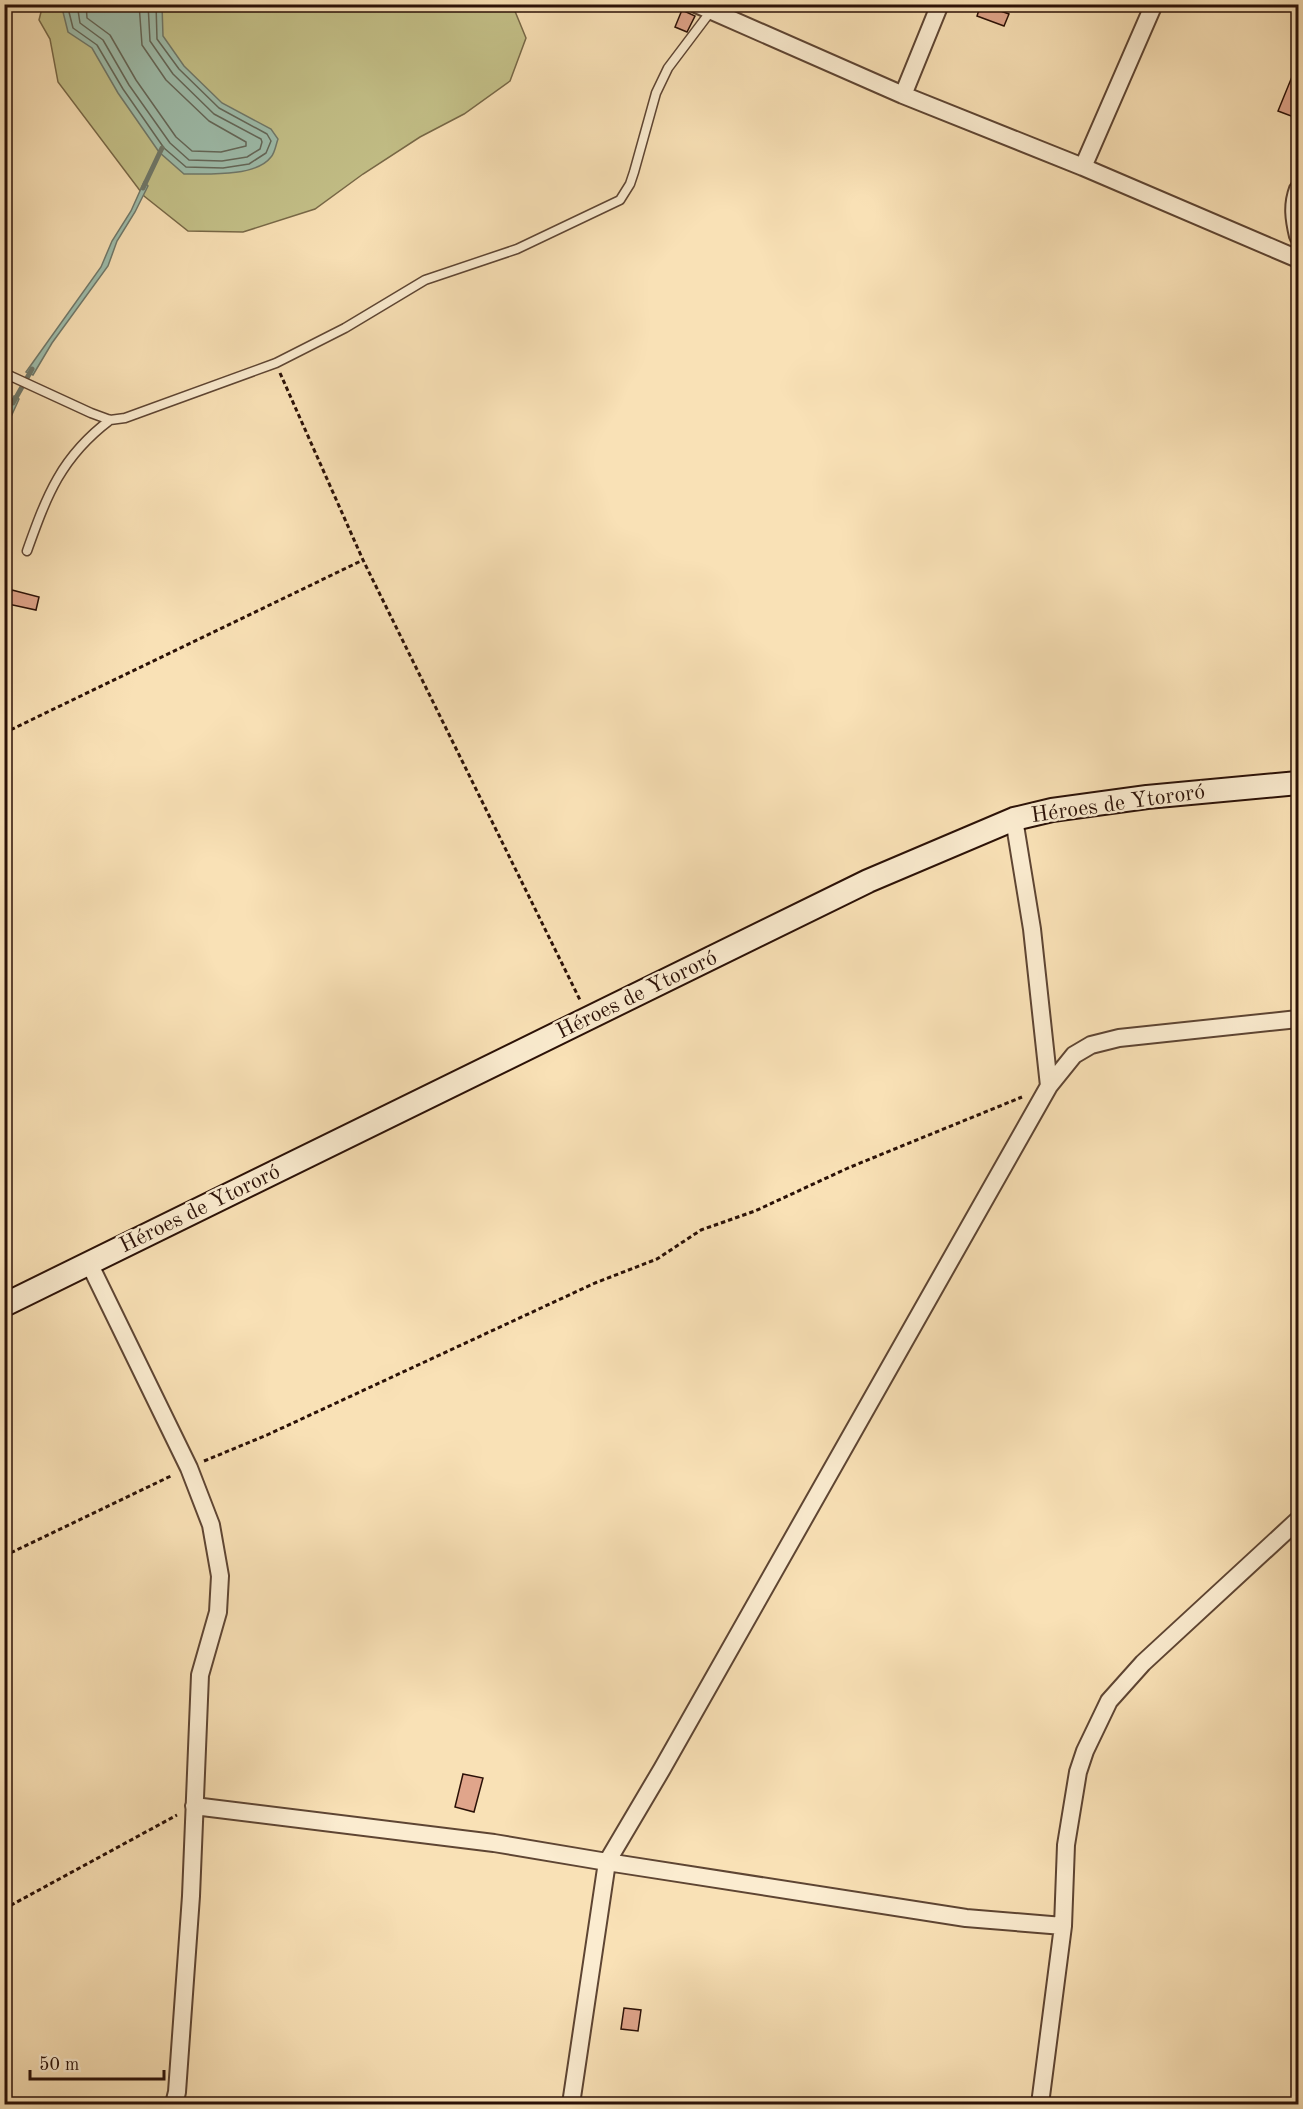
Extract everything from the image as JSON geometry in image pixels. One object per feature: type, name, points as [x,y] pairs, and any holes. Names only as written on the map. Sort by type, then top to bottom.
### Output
[{"type":"main road","name":"Héroes de Ytororó","points":[[4,1305],[868,881],[1014,819],[1052,810],[1147,797],[1299,783]]},
{"type":"street","points":[[903,95],[940,4]]},
{"type":"street","points":[[1083,167],[1154,4]]},
{"type":"street","points":[[707,7],[903,95],[1083,167],[1299,259]]},
{"type":"street","points":[[1299,189],[1293,201],[1294,221],[1299,236]]},
{"type":"street","points":[[1014,819],[1032,929],[1049,1086]]},
{"type":"street","points":[[571,2104],[607,1862],[1049,1086],[1074,1055],[1091,1045],[1119,1038],[1299,1019]]},
{"type":"street","points":[[89,1263],[189,1468],[212,1525],[220,1576],[219,1611],[200,1675],[190,1907],[177,2092],[174,2104]]},
{"type":"street","points":[[1040,2104],[1063,1926],[1066,1845],[1078,1772],[1085,1751],[1109,1701],[1143,1663],[1299,1520]]},
{"type":"street","points":[[194,1806],[494,1843],[966,1918],[1063,1926]]},
{"type":"lane","points":[[4,373],[91,413],[110,420],[125,418],[276,363],[345,328],[425,280],[517,249],[620,200],[630,184],[656,93],[668,68],[707,7]]},
{"type":"lane","points":[[27,551],[45,499],[66,463],[92,433],[110,420]]},
{"type":"path","points":[[276,363],[363,560],[590,1018]]},
{"type":"path","points":[[4,733],[363,560]]},
{"type":"path","points":[[4,1556],[189,1468],[277,1430],[595,1283],[657,1259],[701,1230],[755,1211],[848,1168],[1049,1086]]},
{"type":"path","points":[[4,1909],[194,1806]]},
{"type":"shaded area","points":[[43,4],[512,4],[526,38],[510,81],[464,114],[420,137],[363,174],[315,209],[243,232],[188,231],[144,196],[58,82],[50,39],[39,20]]},
{"type":"water","points":[[64,4],[162,5],[163,36],[184,66],[222,103],[271,129],[278,139],[272,155],[264,163],[243,171],[184,174],[159,152],[118,93],[92,48],[68,32],[63,12]]},
{"type":"water","points":[[144,182],[148,186],[117,241],[108,266],[52,343],[33,375],[26,372],[101,267],[112,241],[131,211]]},
{"type":"water","points":[[14,396],[19,399],[5,430],[5,417]]},
{"type":"building","points":[[981,4],[1009,14],[1004,26],[977,16]]},
{"type":"building","points":[[682,10],[695,16],[687,32],[675,27]]},
{"type":"building","points":[[1299,63],[1299,119],[1278,111]]},
{"type":"building","points":[[12,590],[39,597],[36,610],[8,604]]},
{"type":"building","points":[[463,1774],[483,1778],[474,1812],[455,1807]]},
{"type":"building","points":[[624,2008],[641,2010],[638,2031],[621,2029]]},
{"type":"waterway","points":[[143,188],[162,148]]},
{"type":"waterway","points":[[13,403],[32,369]]}]
